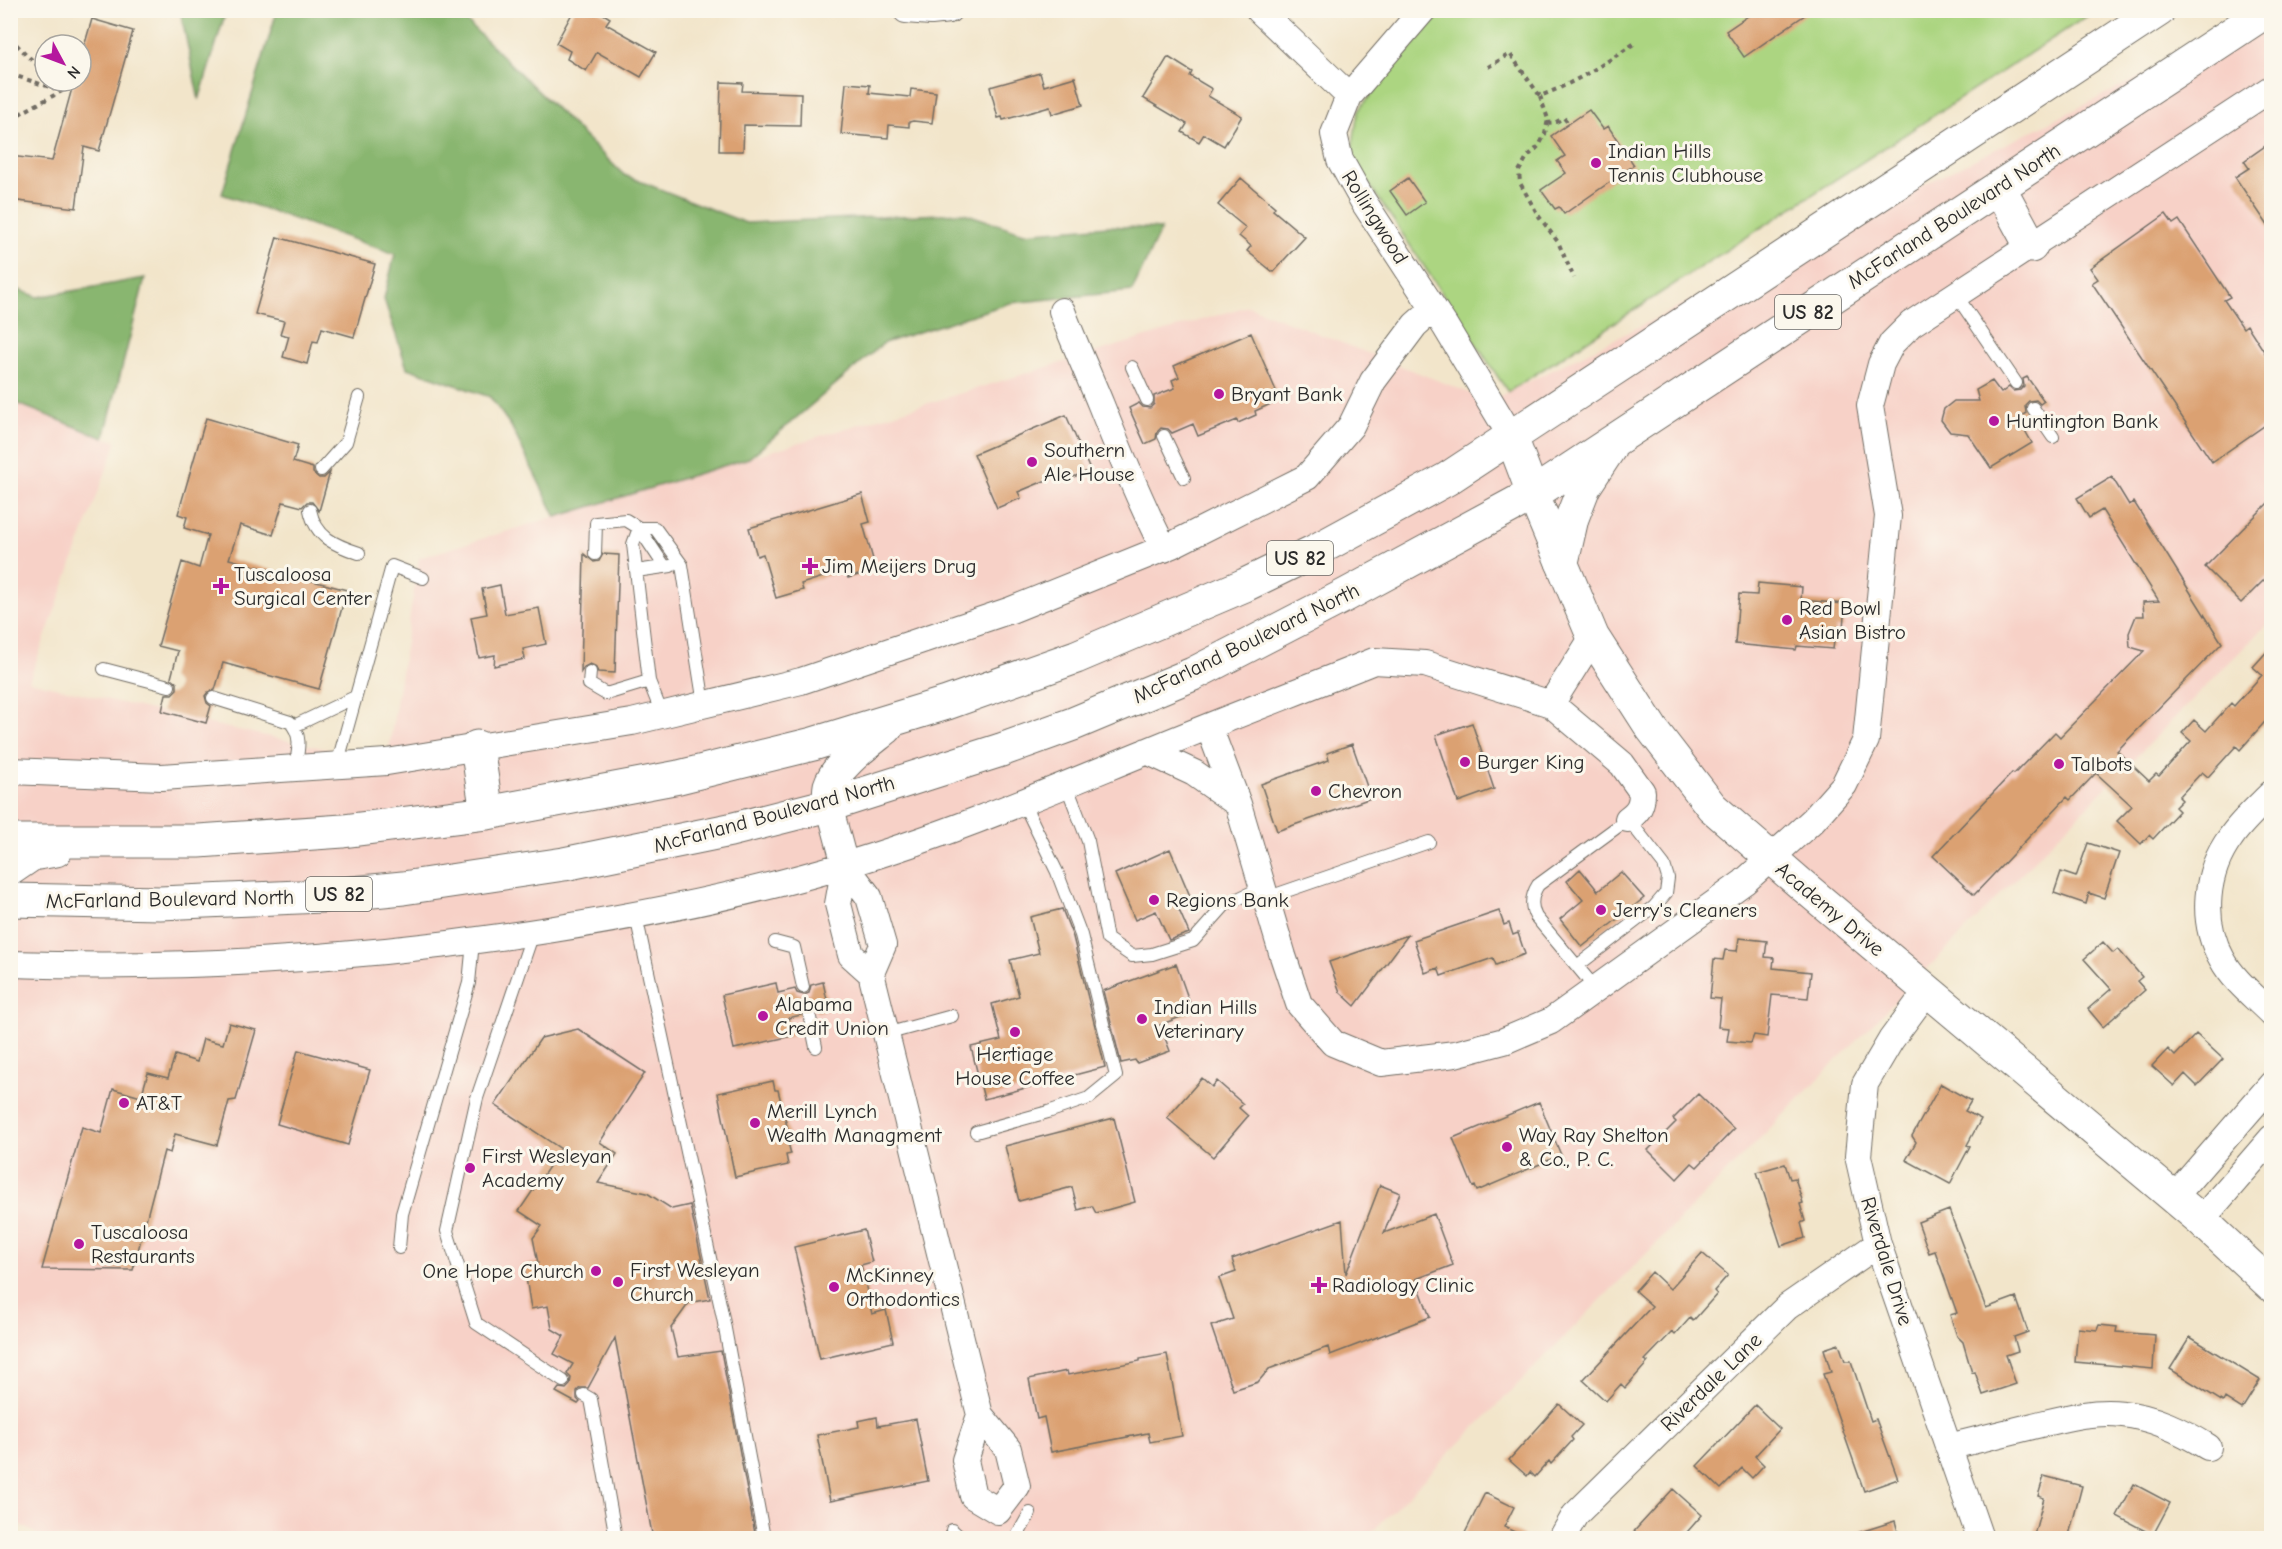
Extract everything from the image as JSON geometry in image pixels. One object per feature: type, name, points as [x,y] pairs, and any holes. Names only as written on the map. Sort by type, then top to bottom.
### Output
[{"type":"highway","name":"US 82","points":[[10,841],[199,841],[271,837],[487,813],[679,777],[813,744],[897,720],[1076,657],[1245,585],[1381,516],[1447,479],[2158,10]]},
{"type":"highway","name":"McFarland Boulevard North","points":[[10,900],[79,903],[218,902],[322,896],[403,888],[564,864],[730,830],[829,805],[1001,750],[1193,674],[1357,590],[1533,494],[1616,437],[2268,10]]},
{"type":"highway","points":[[1999,187],[2031,246]]},
{"type":"highway","points":[[1562,562],[1572,518],[1584,487],[1616,437]]},
{"type":"highway","points":[[829,805],[831,785],[840,772],[856,753],[897,720]]},
{"type":"highway","points":[[477,747],[487,813]]},
{"type":"highway","points":[[10,869],[32,854],[102,842]]},
{"type":"street","points":[[906,10],[932,12],[949,10]]},
{"type":"street","points":[[1259,10],[1349,96]]},
{"type":"street","name":"Rollingwood","points":[[1423,10],[1349,96],[1334,134],[1340,160],[1362,201],[1433,309],[1511,436]]},
{"type":"street","points":[[1209,727],[1238,804],[1299,1004],[1333,1043],[1381,1063],[1455,1054],[1504,1041],[1551,1021],[1744,882],[1813,820],[1844,786],[1866,740],[1888,516],[1870,406],[1877,375],[1892,343],[1911,324],[2271,88]]},
{"type":"street","points":[[10,771],[162,777],[387,762],[632,722],[801,681],[1011,610],[1164,549],[1307,477],[1351,426],[1372,381],[1415,324],[1433,309]]},
{"type":"street","points":[[1062,311],[1144,510],[1164,549]]},
{"type":"street","name":"Academy Drive","points":[[1511,436],[1593,637],[1652,729],[1712,807],[1770,859],[2201,1220],[2271,1286]]},
{"type":"street","points":[[1551,704],[1593,637]]},
{"type":"street","points":[[10,964],[204,965],[353,956],[533,933],[636,916],[726,897],[845,865],[982,819],[1374,662],[1425,664],[1551,704],[1622,764],[1642,792],[1641,806],[1637,813],[1628,819]]},
{"type":"street","points":[[1147,751],[1194,773],[1238,804]]},
{"type":"street","points":[[2271,793],[2230,837],[2218,861],[2210,885],[2207,911],[2212,937],[2222,961],[2271,1014]]},
{"type":"street","points":[[829,805],[845,865],[868,897],[883,945],[871,973],[980,1414]]},
{"type":"street","name":"Riverdale Drive","points":[[1928,991],[1891,1040],[1865,1084],[1858,1156],[1878,1244],[1980,1539]]},
{"type":"street","points":[[2174,1197],[2271,1084]]},
{"type":"street","points":[[2201,1220],[2271,1138]]},
{"type":"street","name":"Riverdale Lane","points":[[1562,1539],[1575,1515],[1787,1307],[1878,1244]]},
{"type":"street","points":[[1948,1447],[2073,1416],[2099,1413],[2124,1414],[2171,1427],[2208,1447]]},
{"type":"lane","points":[[1956,295],[2016,383]]},
{"type":"lane","points":[[1132,367],[1147,400]]},
{"type":"lane","points":[[321,470],[346,442],[359,397]]},
{"type":"lane","points":[[2033,408],[2053,437]]},
{"type":"lane","points":[[1164,436],[1184,477]]},
{"type":"lane","points":[[310,510],[316,527],[327,540],[359,553]]},
{"type":"lane","points":[[595,554],[596,523],[626,520],[639,528],[665,567]]},
{"type":"lane","points":[[639,528],[655,528],[682,565],[704,704]]},
{"type":"lane","points":[[639,528],[633,544],[649,681],[662,714]]},
{"type":"lane","points":[[636,571],[682,565]]},
{"type":"lane","points":[[337,765],[392,566],[423,578]]},
{"type":"lane","points":[[104,669],[169,686]]},
{"type":"lane","points":[[590,672],[589,684],[606,694],[649,681]]},
{"type":"lane","points":[[294,726],[355,697]]},
{"type":"lane","points":[[213,698],[285,718],[298,732],[299,745],[295,768]]},
{"type":"lane","points":[[1066,784],[1088,841],[1107,939],[1132,956],[1152,954],[1192,941],[1225,905],[1429,842]]},
{"type":"lane","points":[[976,1132],[1089,1098],[1116,1076],[1081,935],[1057,872],[1023,802]]},
{"type":"lane","points":[[1577,966],[1654,907],[1665,893],[1668,878],[1664,865],[1628,819],[1538,885],[1534,891],[1532,904],[1536,917],[1596,989]]},
{"type":"lane","points":[[636,916],[723,1318],[764,1539]]},
{"type":"lane","points":[[533,933],[477,1098],[447,1230],[476,1323],[563,1381]]},
{"type":"lane","points":[[399,1248],[402,1214],[469,983],[473,942]]},
{"type":"lane","points":[[775,942],[794,947],[803,987]]},
{"type":"lane","points":[[809,1014],[816,1047]]},
{"type":"lane","points":[[886,1034],[952,1016]]},
{"type":"lane","points":[[584,1395],[591,1400],[616,1539]]},
{"type":"lane","points":[[1016,1539],[1030,1513]]},
{"type":"path","points":[[10,38],[33,61]]},
{"type":"path","points":[[1540,96],[1587,75],[1635,43]]},
{"type":"path","points":[[1488,67],[1514,50]]},
{"type":"path","points":[[1510,54],[1545,105],[1547,123],[1539,146],[1527,158],[1520,171],[1520,183],[1538,216],[1558,242],[1574,278]]},
{"type":"path","points":[[10,74],[33,81]]},
{"type":"path","points":[[10,119],[57,93]]},
{"type":"path","points":[[1547,123],[1564,118],[1569,124]]},
{"type":"shaded area","points":[[2271,12],[2271,620],[1366,1538],[44,1538],[11,1520],[10,401],[117,441],[29,681],[206,723],[387,762],[419,558],[1248,306],[1490,401]]},
{"type":"green space","points":[[179,11],[226,11],[199,100],[181,14]]},
{"type":"green space","points":[[277,11],[456,11],[624,175],[746,223],[964,213],[1024,233],[1108,226],[1161,229],[1132,291],[1010,303],[884,343],[749,458],[556,517],[511,426],[490,397],[407,368],[384,299],[395,254],[222,194]]},
{"type":"green space","points":[[1443,11],[2095,11],[1508,392],[1351,157],[1358,111]]},
{"type":"green space","points":[[145,278],[104,438],[11,401],[11,287],[38,297]]},
{"type":"building","points":[[574,10],[597,10],[610,18],[606,24],[656,52],[641,77],[597,52],[586,71],[567,59],[570,51],[556,43]]},
{"type":"building","points":[[1757,10],[1812,10],[1744,57],[1726,31]]},
{"type":"building","points":[[92,19],[133,31],[99,151],[84,147],[76,208],[10,200],[10,156],[52,161],[71,93],[93,93],[93,33],[88,33]]},
{"type":"building","points":[[1168,57],[1192,72],[1190,76],[1212,89],[1208,96],[1242,116],[1224,146],[1204,134],[1199,142],[1182,132],[1187,124],[1143,98]]},
{"type":"building","points":[[1040,73],[1044,86],[1075,77],[1083,105],[1052,114],[1050,107],[1003,120],[1002,117],[998,118],[990,87]]},
{"type":"building","points":[[721,82],[743,83],[742,91],[801,93],[800,126],[744,125],[743,151],[719,151]]},
{"type":"building","points":[[846,83],[870,85],[869,93],[910,97],[911,89],[936,92],[932,123],[913,121],[909,122],[909,127],[889,125],[888,138],[841,134]]},
{"type":"building","name":"Indian Hills Tennis Clubhouse","points":[[1589,110],[1603,129],[1608,126],[1634,165],[1564,214],[1559,207],[1555,209],[1541,190],[1566,173],[1557,161],[1565,156],[1551,136]]},
{"type":"building","points":[[2271,142],[2271,230],[2235,177],[2249,168],[2244,161]]},
{"type":"building","points":[[1241,178],[1275,207],[1273,210],[1305,237],[1273,272],[1247,251],[1251,246],[1239,236],[1246,228],[1218,205]]},
{"type":"building","points":[[1408,178],[1425,202],[1407,215],[1390,191]]},
{"type":"building","points":[[2166,214],[2173,224],[2179,220],[2230,297],[2224,300],[2243,328],[2247,325],[2271,362],[2271,421],[2212,462],[2092,283],[2098,279],[2090,268]]},
{"type":"building","points":[[277,237],[375,264],[354,337],[322,328],[318,342],[313,341],[307,364],[283,357],[289,336],[280,334],[284,321],[255,314]]},
{"type":"building","name":"Bryant Bank","points":[[1251,333],[1280,400],[1255,411],[1256,415],[1238,423],[1237,420],[1198,436],[1193,424],[1172,433],[1168,429],[1161,428],[1157,432],[1156,439],[1145,444],[1129,408],[1139,403],[1143,407],[1150,408],[1154,404],[1154,396],[1175,388],[1172,380],[1179,377],[1174,366]]},
{"type":"building","points":[[2027,377],[2044,401],[2040,404],[2036,400],[2029,401],[2025,405],[2026,413],[2018,418],[2032,443],[1991,468],[1968,434],[1950,432],[1941,420],[1944,409],[1954,401],[1979,401],[1976,390],[1992,381],[2001,393],[2009,387],[2013,391],[2020,390],[2024,386],[2023,379]]},
{"type":"building","name":"Southern Ale House","points":[[1066,415],[1090,470],[1064,481],[1061,474],[1018,492],[1021,498],[997,508],[974,454]]},
{"type":"building","points":[[206,418],[298,445],[293,462],[313,468],[313,473],[319,478],[324,478],[330,472],[319,511],[312,502],[307,502],[302,507],[283,502],[273,535],[240,525],[229,559],[347,590],[319,689],[223,663],[215,690],[208,692],[205,696],[207,703],[211,706],[206,723],[162,711],[166,694],[172,694],[177,689],[177,683],[171,678],[178,651],[158,646],[182,562],[199,568],[208,535],[184,528],[187,517],[178,514]]},
{"type":"building","points":[[2112,477],[2129,505],[2134,502],[2222,643],[2117,751],[2149,781],[2156,774],[2159,776],[2191,741],[2182,733],[2194,720],[2206,731],[2231,703],[2234,706],[2262,675],[2253,667],[2271,647],[2271,715],[2240,750],[2236,746],[2208,777],[2202,772],[2179,797],[2182,800],[2175,807],[2179,811],[2153,839],[2149,835],[2141,844],[2117,821],[2132,806],[2096,773],[2070,800],[2067,797],[1974,895],[1933,856],[2012,773],[2014,774],[2055,732],[2060,737],[2144,651],[2130,647],[2129,633],[2136,616],[2144,616],[2143,602],[2159,601],[2102,510],[2089,518],[2077,498]]},
{"type":"building","points":[[862,494],[870,522],[863,524],[876,570],[848,578],[845,570],[801,584],[803,590],[776,598],[763,554],[757,556],[749,528]]},
{"type":"building","points":[[2271,500],[2271,573],[2241,603],[2205,567]]},
{"type":"building","points":[[584,554],[594,562],[599,561],[603,554],[619,555],[615,673],[598,672],[595,666],[590,664],[581,672]]},
{"type":"building","name":"Red Bowl Asian Bistro","points":[[1758,583],[1802,587],[1801,600],[1845,604],[1843,628],[1836,627],[1833,649],[1797,646],[1796,650],[1735,644],[1739,594],[1757,595]]},
{"type":"building","points":[[500,585],[505,614],[539,608],[546,644],[523,649],[525,659],[494,666],[495,655],[479,658],[471,617],[487,614],[482,589]]},
{"type":"building","name":"Burger King","points":[[1472,723],[1494,789],[1458,802],[1436,735]]},
{"type":"building","name":"Chevron","points":[[1352,744],[1371,798],[1277,831],[1261,784],[1329,760],[1327,753]]},
{"type":"building","points":[[2088,843],[2119,853],[2104,898],[2089,893],[2086,904],[2054,893],[2061,872],[2076,877]]},
{"type":"building","name":"Regions Bank","points":[[1170,849],[1190,896],[1176,903],[1189,933],[1169,940],[1156,911],[1135,920],[1115,874]]},
{"type":"building","name":"Jerry's Cleaners","points":[[1580,869],[1598,891],[1621,872],[1644,898],[1582,947],[1560,919],[1583,900],[1567,881]]},
{"type":"building","points":[[1062,909],[1073,937],[1105,1067],[984,1099],[971,1047],[1001,1040],[992,1004],[1019,996],[1010,960],[1039,953],[1030,917]]},
{"type":"building","points":[[1499,911],[1504,925],[1509,923],[1513,935],[1518,933],[1525,954],[1496,965],[1493,958],[1441,976],[1438,968],[1425,973],[1414,940]]},
{"type":"building","points":[[1408,935],[1355,1006],[1340,992],[1329,962]]},
{"type":"building","points":[[1739,938],[1767,941],[1765,957],[1774,958],[1773,968],[1811,972],[1808,998],[1772,995],[1767,1037],[1754,1035],[1751,1043],[1727,1041],[1729,1028],[1718,1027],[1721,999],[1710,998],[1714,959],[1723,960],[1725,950],[1737,951]]},
{"type":"building","points":[[2103,942],[2113,953],[2118,949],[2142,977],[2137,981],[2145,990],[2103,1027],[2088,1009],[2111,989],[2084,959]]},
{"type":"building","name":"Indian Hills Veterinary","points":[[1176,964],[1193,1012],[1160,1025],[1170,1051],[1137,1063],[1135,1060],[1121,1063],[1103,991]]},
{"type":"building","name":"Alabama Credit Union","points":[[823,982],[829,1009],[817,1012],[812,1005],[807,1005],[801,1010],[801,1015],[788,1018],[792,1036],[734,1049],[722,995],[776,983],[778,993],[795,989],[797,993],[804,995],[809,993],[811,985]]},
{"type":"building","points":[[229,1023],[256,1030],[236,1100],[229,1101],[217,1145],[175,1134],[170,1153],[164,1151],[133,1270],[42,1269],[82,1127],[101,1133],[113,1089],[141,1097],[148,1073],[168,1078],[175,1055],[197,1062],[203,1039],[223,1044]]},
{"type":"building","points":[[578,1029],[645,1073],[600,1142],[617,1154],[598,1183],[647,1193],[672,1209],[690,1205],[710,1299],[689,1303],[671,1328],[678,1357],[721,1351],[756,1539],[653,1539],[615,1338],[588,1388],[580,1388],[577,1391],[577,1399],[580,1402],[578,1404],[556,1392],[559,1388],[566,1389],[570,1385],[571,1378],[567,1374],[573,1364],[554,1354],[564,1336],[552,1329],[548,1306],[531,1309],[524,1265],[538,1263],[533,1238],[542,1226],[519,1211],[561,1149],[495,1105],[541,1038]]},
{"type":"building","points":[[2196,1034],[2223,1059],[2197,1086],[2185,1074],[2174,1086],[2152,1066],[2168,1049],[2175,1056]]},
{"type":"building","points":[[298,1050],[370,1070],[348,1145],[277,1124]]},
{"type":"building","points":[[1202,1078],[1212,1087],[1217,1081],[1243,1104],[1239,1108],[1248,1116],[1213,1157],[1167,1118]]},
{"type":"building","name":"Merill Lynch Wealth Managment","points":[[773,1081],[775,1090],[778,1090],[789,1134],[786,1135],[791,1154],[786,1155],[788,1165],[735,1177],[718,1093]]},
{"type":"building","points":[[1941,1084],[1971,1101],[1965,1111],[1981,1119],[1950,1184],[1906,1160],[1916,1142],[1912,1136]]},
{"type":"building","points":[[1698,1094],[1734,1129],[1697,1167],[1692,1163],[1677,1179],[1648,1150],[1676,1122],[1673,1119]]},
{"type":"building","name":"Way Ray Shelton & Co., P. C.","points":[[1539,1102],[1561,1155],[1477,1191],[1475,1186],[1473,1187],[1453,1138]]},
{"type":"building","points":[[1114,1118],[1135,1202],[1096,1213],[1092,1206],[1078,1210],[1072,1187],[1019,1201],[1005,1146]]},
{"type":"building","points":[[1785,1164],[1790,1179],[1795,1178],[1803,1203],[1800,1204],[1805,1221],[1801,1223],[1805,1238],[1781,1246],[1757,1172]]},
{"type":"building","name":"Radiology Clinic","points":[[1380,1185],[1400,1193],[1384,1233],[1434,1214],[1453,1265],[1416,1279],[1430,1317],[1330,1355],[1328,1347],[1269,1369],[1258,1382],[1233,1390],[1211,1326],[1233,1319],[1219,1278],[1236,1272],[1232,1259],[1342,1220],[1346,1274]]},
{"type":"building","points":[[1949,1210],[1986,1308],[2016,1297],[2028,1332],[2014,1337],[2018,1351],[2006,1355],[2016,1384],[1983,1395],[1950,1315],[1957,1313],[1935,1251],[1929,1253],[1918,1222]]},
{"type":"building","name":"McKinney Orthodontics","points":[[864,1230],[872,1262],[861,1265],[872,1314],[886,1310],[893,1342],[820,1359],[794,1247]]},
{"type":"building","points":[[1702,1253],[1728,1275],[1714,1291],[1717,1294],[1693,1321],[1690,1318],[1675,1335],[1672,1332],[1645,1360],[1648,1362],[1625,1388],[1621,1384],[1606,1401],[1583,1380],[1652,1306],[1635,1291],[1652,1272],[1670,1289]]},
{"type":"building","points":[[2099,1325],[2117,1327],[2116,1332],[2155,1335],[2153,1369],[2075,1362],[2078,1328],[2097,1330]]},
{"type":"building","points":[[2190,1337],[2260,1380],[2242,1409],[2225,1398],[2223,1402],[2170,1369]]},
{"type":"building","points":[[1839,1344],[1845,1361],[1851,1361],[1871,1421],[1876,1419],[1898,1479],[1864,1491],[1823,1374],[1831,1372],[1824,1349]]},
{"type":"building","points":[[1167,1354],[1182,1436],[1150,1442],[1148,1433],[1051,1452],[1044,1417],[1037,1419],[1029,1379],[1067,1371],[1068,1375]]},
{"type":"building","points":[[1559,1404],[1582,1425],[1571,1437],[1573,1440],[1551,1464],[1549,1461],[1535,1477],[1530,1472],[1527,1476],[1509,1460]]},
{"type":"building","points":[[1755,1405],[1780,1429],[1755,1456],[1764,1465],[1752,1478],[1742,1468],[1721,1489],[1697,1466]]},
{"type":"building","points":[[877,1417],[878,1426],[916,1419],[928,1481],[830,1501],[817,1435],[859,1427],[858,1421]]},
{"type":"building","points":[[2044,1476],[2082,1486],[2068,1539],[2033,1539],[2044,1498],[2038,1496]]},
{"type":"building","points":[[2134,1484],[2170,1503],[2153,1535],[2117,1516]]},
{"type":"building","points":[[1673,1489],[1702,1515],[1681,1539],[1627,1539]]},
{"type":"building","points":[[1485,1493],[1514,1507],[1504,1527],[1529,1539],[1462,1539]]},
{"type":"building","points":[[1895,1521],[1900,1539],[1852,1539],[1851,1535]]},
{"type":"place","name":"Indian Hills Tennis Clubhouse","points":[[1596,163]]},
{"type":"place","name":"Bryant Bank","points":[[1219,394]]},
{"type":"place","name":"Huntington Bank","points":[[1994,421]]},
{"type":"place","name":"Southern Ale House","points":[[1032,462]]},
{"type":"place","name":"Jim Meijers Drug","points":[[810,566]]},
{"type":"place","name":"Tuscaloosa Surgical Center","points":[[221,586]]},
{"type":"place","name":"Red Bowl Asian Bistro","points":[[1787,620]]},
{"type":"place","name":"Burger King","points":[[1465,762]]},
{"type":"place","name":"Talbots","points":[[2059,764]]},
{"type":"place","name":"Chevron","points":[[1316,791]]},
{"type":"place","name":"Regions Bank","points":[[1154,900]]},
{"type":"place","name":"Jerry's Cleaners","points":[[1601,910]]},
{"type":"place","name":"Alabama Credit Union","points":[[763,1016]]},
{"type":"place","name":"Indian Hills Veterinary","points":[[1142,1019]]},
{"type":"place","name":"Hertiage House Coffee","points":[[1015,1032]]},
{"type":"place","name":"AT&T","points":[[124,1103]]},
{"type":"place","name":"Merill Lynch Wealth Managment","points":[[755,1123]]},
{"type":"place","name":"Way Ray Shelton & Co., P. C.","points":[[1507,1147]]},
{"type":"place","name":"First Wesleyan Academy","points":[[470,1168]]},
{"type":"place","name":"Tuscaloosa Restaurants","points":[[79,1244]]},
{"type":"place","name":"One Hope Church","points":[[596,1271]]},
{"type":"place","name":"First Wesleyan Church","points":[[618,1282]]},
{"type":"place","name":"Radiology Clinic","points":[[1319,1285]]},
{"type":"place","name":"McKinney Orthodontics","points":[[834,1287]]}]
